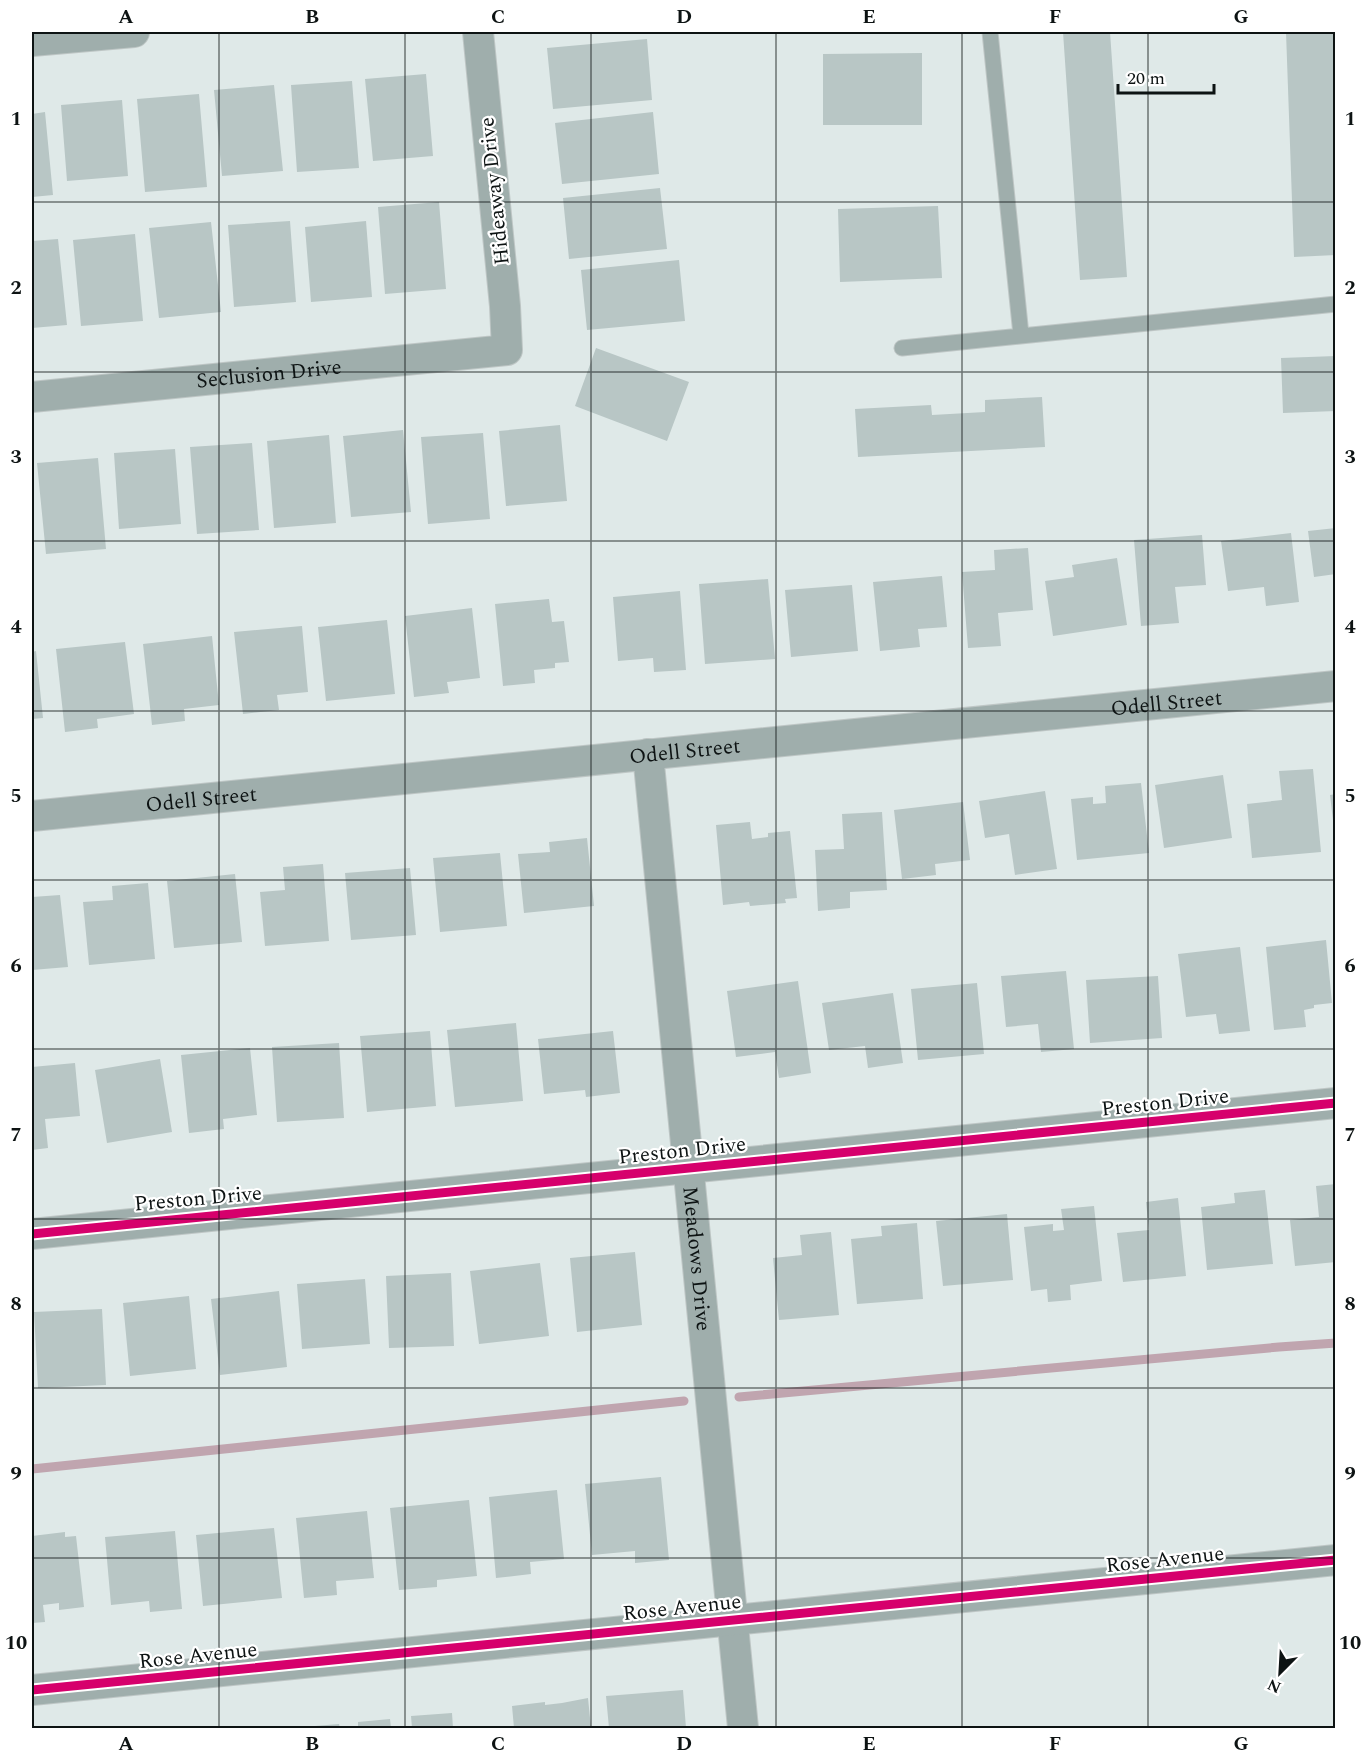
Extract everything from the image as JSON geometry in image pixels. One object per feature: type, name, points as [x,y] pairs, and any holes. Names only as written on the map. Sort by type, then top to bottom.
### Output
[{"type":"street","points":[[32,41],[134,32]]},
{"type":"street","name":"Hideaway Drive","points":[[478,32],[505,306],[507,350]]},
{"type":"street","name":"Seclusion Drive","points":[[32,397],[507,350]]},
{"type":"street","name":"Odell Street","points":[[32,816],[1335,686]]},
{"type":"street","name":"Meadows Drive","points":[[648,754],[743,1728]]},
{"type":"street","name":"Preston Drive","points":[[32,1234],[1335,1103]]},
{"type":"street","name":"Rose Avenue","points":[[32,1690],[1335,1560]]},
{"type":"lane","points":[[990,32],[1022,335]]},
{"type":"lane","points":[[902,348],[1335,304]]},
{"type":"building","points":[[1063,32],[1110,32],[1127,277],[1080,280]]},
{"type":"building","points":[[1286,32],[1336,32],[1336,255],[1294,257]]},
{"type":"building","points":[[647,39],[652,100],[553,109],[547,48]]},
{"type":"building","points":[[922,53],[922,125],[823,125],[823,54]]},
{"type":"building","points":[[426,74],[433,156],[373,161],[365,79]]},
{"type":"building","points":[[352,81],[359,168],[297,172],[291,85]]},
{"type":"building","points":[[274,85],[283,171],[222,176],[214,90]]},
{"type":"building","points":[[199,94],[207,187],[145,192],[137,99]]},
{"type":"building","points":[[122,100],[128,176],[67,181],[61,105]]},
{"type":"building","points":[[45,112],[53,195],[32,197],[32,114]]},
{"type":"building","points":[[653,112],[659,174],[562,184],[555,123]]},
{"type":"building","points":[[660,188],[667,249],[569,259],[563,198]]},
{"type":"building","points":[[439,202],[446,289],[385,294],[378,207]]},
{"type":"building","points":[[938,206],[942,278],[840,282],[838,209]]},
{"type":"building","points":[[290,221],[296,302],[234,307],[228,225]]},
{"type":"building","points":[[366,221],[372,297],[311,302],[305,227]]},
{"type":"building","points":[[211,222],[221,312],[159,318],[149,228]]},
{"type":"building","points":[[135,234],[143,321],[81,326],[73,240]]},
{"type":"building","points":[[58,239],[67,325],[32,328],[32,241]]},
{"type":"building","points":[[679,260],[685,321],[587,330],[581,270]]},
{"type":"building","points":[[596,348],[689,382],[667,441],[575,406]]},
{"type":"building","points":[[1336,356],[1336,411],[1283,413],[1281,358]]},
{"type":"building","points":[[1042,397],[1045,447],[858,457],[855,409],[931,405],[932,415],[985,412],[985,400]]},
{"type":"building","points":[[560,425],[567,501],[506,506],[499,431]]},
{"type":"building","points":[[403,430],[411,512],[351,517],[343,436]]},
{"type":"building","points":[[483,433],[490,519],[428,524],[421,437]]},
{"type":"building","points":[[329,435],[336,523],[274,528],[267,441]]},
{"type":"building","points":[[252,443],[259,530],[197,534],[190,447]]},
{"type":"building","points":[[175,449],[181,524],[119,529],[114,453]]},
{"type":"building","points":[[98,458],[106,549],[46,554],[37,463]]},
{"type":"building","points":[[1336,528],[1336,574],[1314,577],[1308,531]]},
{"type":"building","points":[[1291,533],[1299,602],[1266,606],[1264,587],[1228,591],[1221,541]]},
{"type":"building","points":[[1202,535],[1206,585],[1175,587],[1179,623],[1141,626],[1134,540]]},
{"type":"building","points":[[1028,548],[1033,610],[998,613],[1001,646],[968,648],[962,572],[995,570],[994,550]]},
{"type":"building","points":[[1117,558],[1127,625],[1053,636],[1045,581],[1074,577],[1072,565]]},
{"type":"building","points":[[942,576],[947,627],[918,629],[920,647],[880,651],[873,582]]},
{"type":"building","points":[[768,579],[775,659],[705,664],[699,584]]},
{"type":"building","points":[[852,585],[858,651],[791,657],[785,590]]},
{"type":"building","points":[[680,591],[686,670],[654,672],[653,658],[618,661],[613,597]]},
{"type":"building","points":[[549,599],[552,622],[564,621],[569,662],[555,663],[555,668],[534,670],[535,683],[503,686],[495,604]]},
{"type":"building","points":[[472,608],[480,678],[447,682],[449,693],[414,697],[405,616]]},
{"type":"building","points":[[387,620],[395,694],[326,701],[318,627]]},
{"type":"building","points":[[302,626],[308,692],[277,695],[279,710],[243,714],[234,632]]},
{"type":"building","points":[[212,636],[219,705],[184,709],[185,721],[152,725],[143,644]]},
{"type":"building","points":[[125,642],[134,714],[97,719],[98,728],[65,732],[56,649]]},
{"type":"building","points":[[36,651],[43,718],[32,719],[32,652]]},
{"type":"building","points":[[1313,769],[1321,852],[1252,858],[1247,804],[1282,800],[1279,771]]},
{"type":"building","points":[[1223,775],[1232,838],[1164,848],[1155,785]]},
{"type":"building","points":[[1141,783],[1149,853],[1077,860],[1071,799],[1093,797],[1093,804],[1106,803],[1105,786]]},
{"type":"building","points":[[1045,791],[1057,869],[1015,875],[1009,834],[985,838],[979,801]]},
{"type":"building","points":[[1336,794],[1336,828],[1334,829],[1330,795]]},
{"type":"building","points":[[963,802],[970,860],[935,864],[936,875],[902,879],[894,810]]},
{"type":"building","points":[[882,812],[887,890],[850,892],[850,908],[818,911],[815,850],[844,849],[842,814]]},
{"type":"building","points":[[750,822],[752,839],[768,837],[768,833],[790,831],[797,898],[785,899],[786,903],[750,906],[749,902],[723,905],[716,825]]},
{"type":"building","points":[[587,838],[594,906],[524,913],[518,854],[550,852],[549,842]]},
{"type":"building","points":[[500,853],[507,926],[440,932],[433,858]]},
{"type":"building","points":[[323,864],[329,941],[265,946],[260,892],[285,890],[283,867]]},
{"type":"building","points":[[410,868],[416,935],[351,940],[345,873]]},
{"type":"building","points":[[235,874],[242,942],[174,948],[167,881]]},
{"type":"building","points":[[148,883],[155,959],[89,965],[83,902],[113,900],[112,886]]},
{"type":"building","points":[[60,895],[68,967],[32,970],[32,897]]},
{"type":"building","points":[[1326,940],[1332,1003],[1314,1005],[1314,1008],[1304,1010],[1306,1027],[1274,1030],[1266,947]]},
{"type":"building","points":[[1240,947],[1250,1031],[1219,1034],[1216,1014],[1186,1017],[1178,954]]},
{"type":"building","points":[[1066,971],[1074,1049],[1041,1052],[1038,1024],[1006,1027],[1001,976]]},
{"type":"building","points":[[1158,976],[1162,1038],[1090,1043],[1086,980]]},
{"type":"building","points":[[798,981],[811,1073],[779,1078],[775,1052],[736,1057],[727,991]]},
{"type":"building","points":[[977,983],[984,1054],[918,1060],[911,989]]},
{"type":"building","points":[[893,993],[903,1063],[868,1068],[865,1046],[829,1050],[822,1003]]},
{"type":"building","points":[[516,1023],[523,1101],[455,1107],[447,1030]]},
{"type":"building","points":[[430,1031],[436,1106],[367,1112],[360,1036]]},
{"type":"building","points":[[613,1031],[620,1093],[586,1097],[585,1090],[544,1094],[538,1039]]},
{"type":"building","points":[[339,1043],[344,1118],[277,1122],[272,1047]]},
{"type":"building","points":[[250,1048],[257,1115],[223,1119],[224,1129],[189,1133],[181,1055]]},
{"type":"building","points":[[160,1059],[172,1132],[107,1143],[95,1070]]},
{"type":"building","points":[[75,1063],[80,1116],[45,1119],[48,1148],[32,1150],[32,1067]]},
{"type":"building","points":[[1336,1184],[1336,1262],[1295,1266],[1290,1220],[1319,1217],[1316,1186]]},
{"type":"building","points":[[1265,1190],[1273,1264],[1207,1270],[1201,1207],[1235,1203],[1234,1193]]},
{"type":"building","points":[[1178,1198],[1186,1276],[1123,1282],[1117,1233],[1149,1230],[1146,1202]]},
{"type":"building","points":[[1094,1206],[1102,1281],[1070,1285],[1071,1300],[1048,1302],[1047,1289],[1031,1291],[1024,1227],[1053,1224],[1053,1231],[1064,1230],[1061,1209]]},
{"type":"building","points":[[1007,1214],[1013,1280],[943,1286],[936,1221]]},
{"type":"building","points":[[917,1223],[923,1299],[857,1304],[851,1239],[882,1236],[881,1226]]},
{"type":"building","points":[[831,1232],[839,1315],[779,1320],[773,1258],[802,1255],[800,1235]]},
{"type":"building","points":[[635,1252],[642,1325],[577,1332],[570,1258]]},
{"type":"building","points":[[540,1263],[549,1336],[479,1344],[470,1271]]},
{"type":"building","points":[[451,1273],[454,1346],[389,1348],[386,1276]]},
{"type":"building","points":[[365,1279],[370,1344],[302,1349],[297,1284]]},
{"type":"building","points":[[279,1291],[287,1367],[220,1375],[211,1299]]},
{"type":"building","points":[[189,1296],[196,1369],[130,1376],[123,1303]]},
{"type":"building","points":[[102,1309],[106,1385],[38,1388],[34,1312]]},
{"type":"building","points":[[661,1477],[669,1560],[635,1563],[635,1551],[592,1555],[585,1484]]},
{"type":"building","points":[[557,1490],[564,1559],[530,1562],[531,1574],[496,1578],[489,1497]]},
{"type":"building","points":[[469,1500],[477,1576],[437,1580],[437,1587],[399,1590],[390,1508]]},
{"type":"building","points":[[367,1511],[374,1578],[336,1581],[337,1595],[304,1598],[296,1518]]},
{"type":"building","points":[[274,1528],[282,1598],[203,1606],[196,1535]]},
{"type":"building","points":[[175,1531],[182,1609],[150,1612],[149,1601],[111,1605],[105,1537]]},
{"type":"building","points":[[65,1532],[65,1537],[76,1536],[84,1607],[59,1610],[59,1603],[43,1605],[45,1622],[32,1623],[32,1536]]},
{"type":"building","points":[[683,1690],[686,1728],[609,1728],[606,1696]]},
{"type":"building","points":[[588,1698],[591,1728],[514,1728],[512,1706],[545,1702],[545,1705]]},
{"type":"building","points":[[452,1713],[453,1728],[412,1728],[411,1716]]},
{"type":"building","points":[[390,1719],[391,1728],[358,1728],[358,1722]]},
{"type":"building","points":[[339,1724],[340,1728],[315,1728],[315,1726]]},
{"type":"waterway","points":[[739,1397],[1336,1343]]},
{"type":"waterway","points":[[32,1469],[684,1401]]},
{"type":"cycle path","points":[[32,1234],[1336,1103]]},
{"type":"cycle path","points":[[32,1690],[1336,1560]]}]
